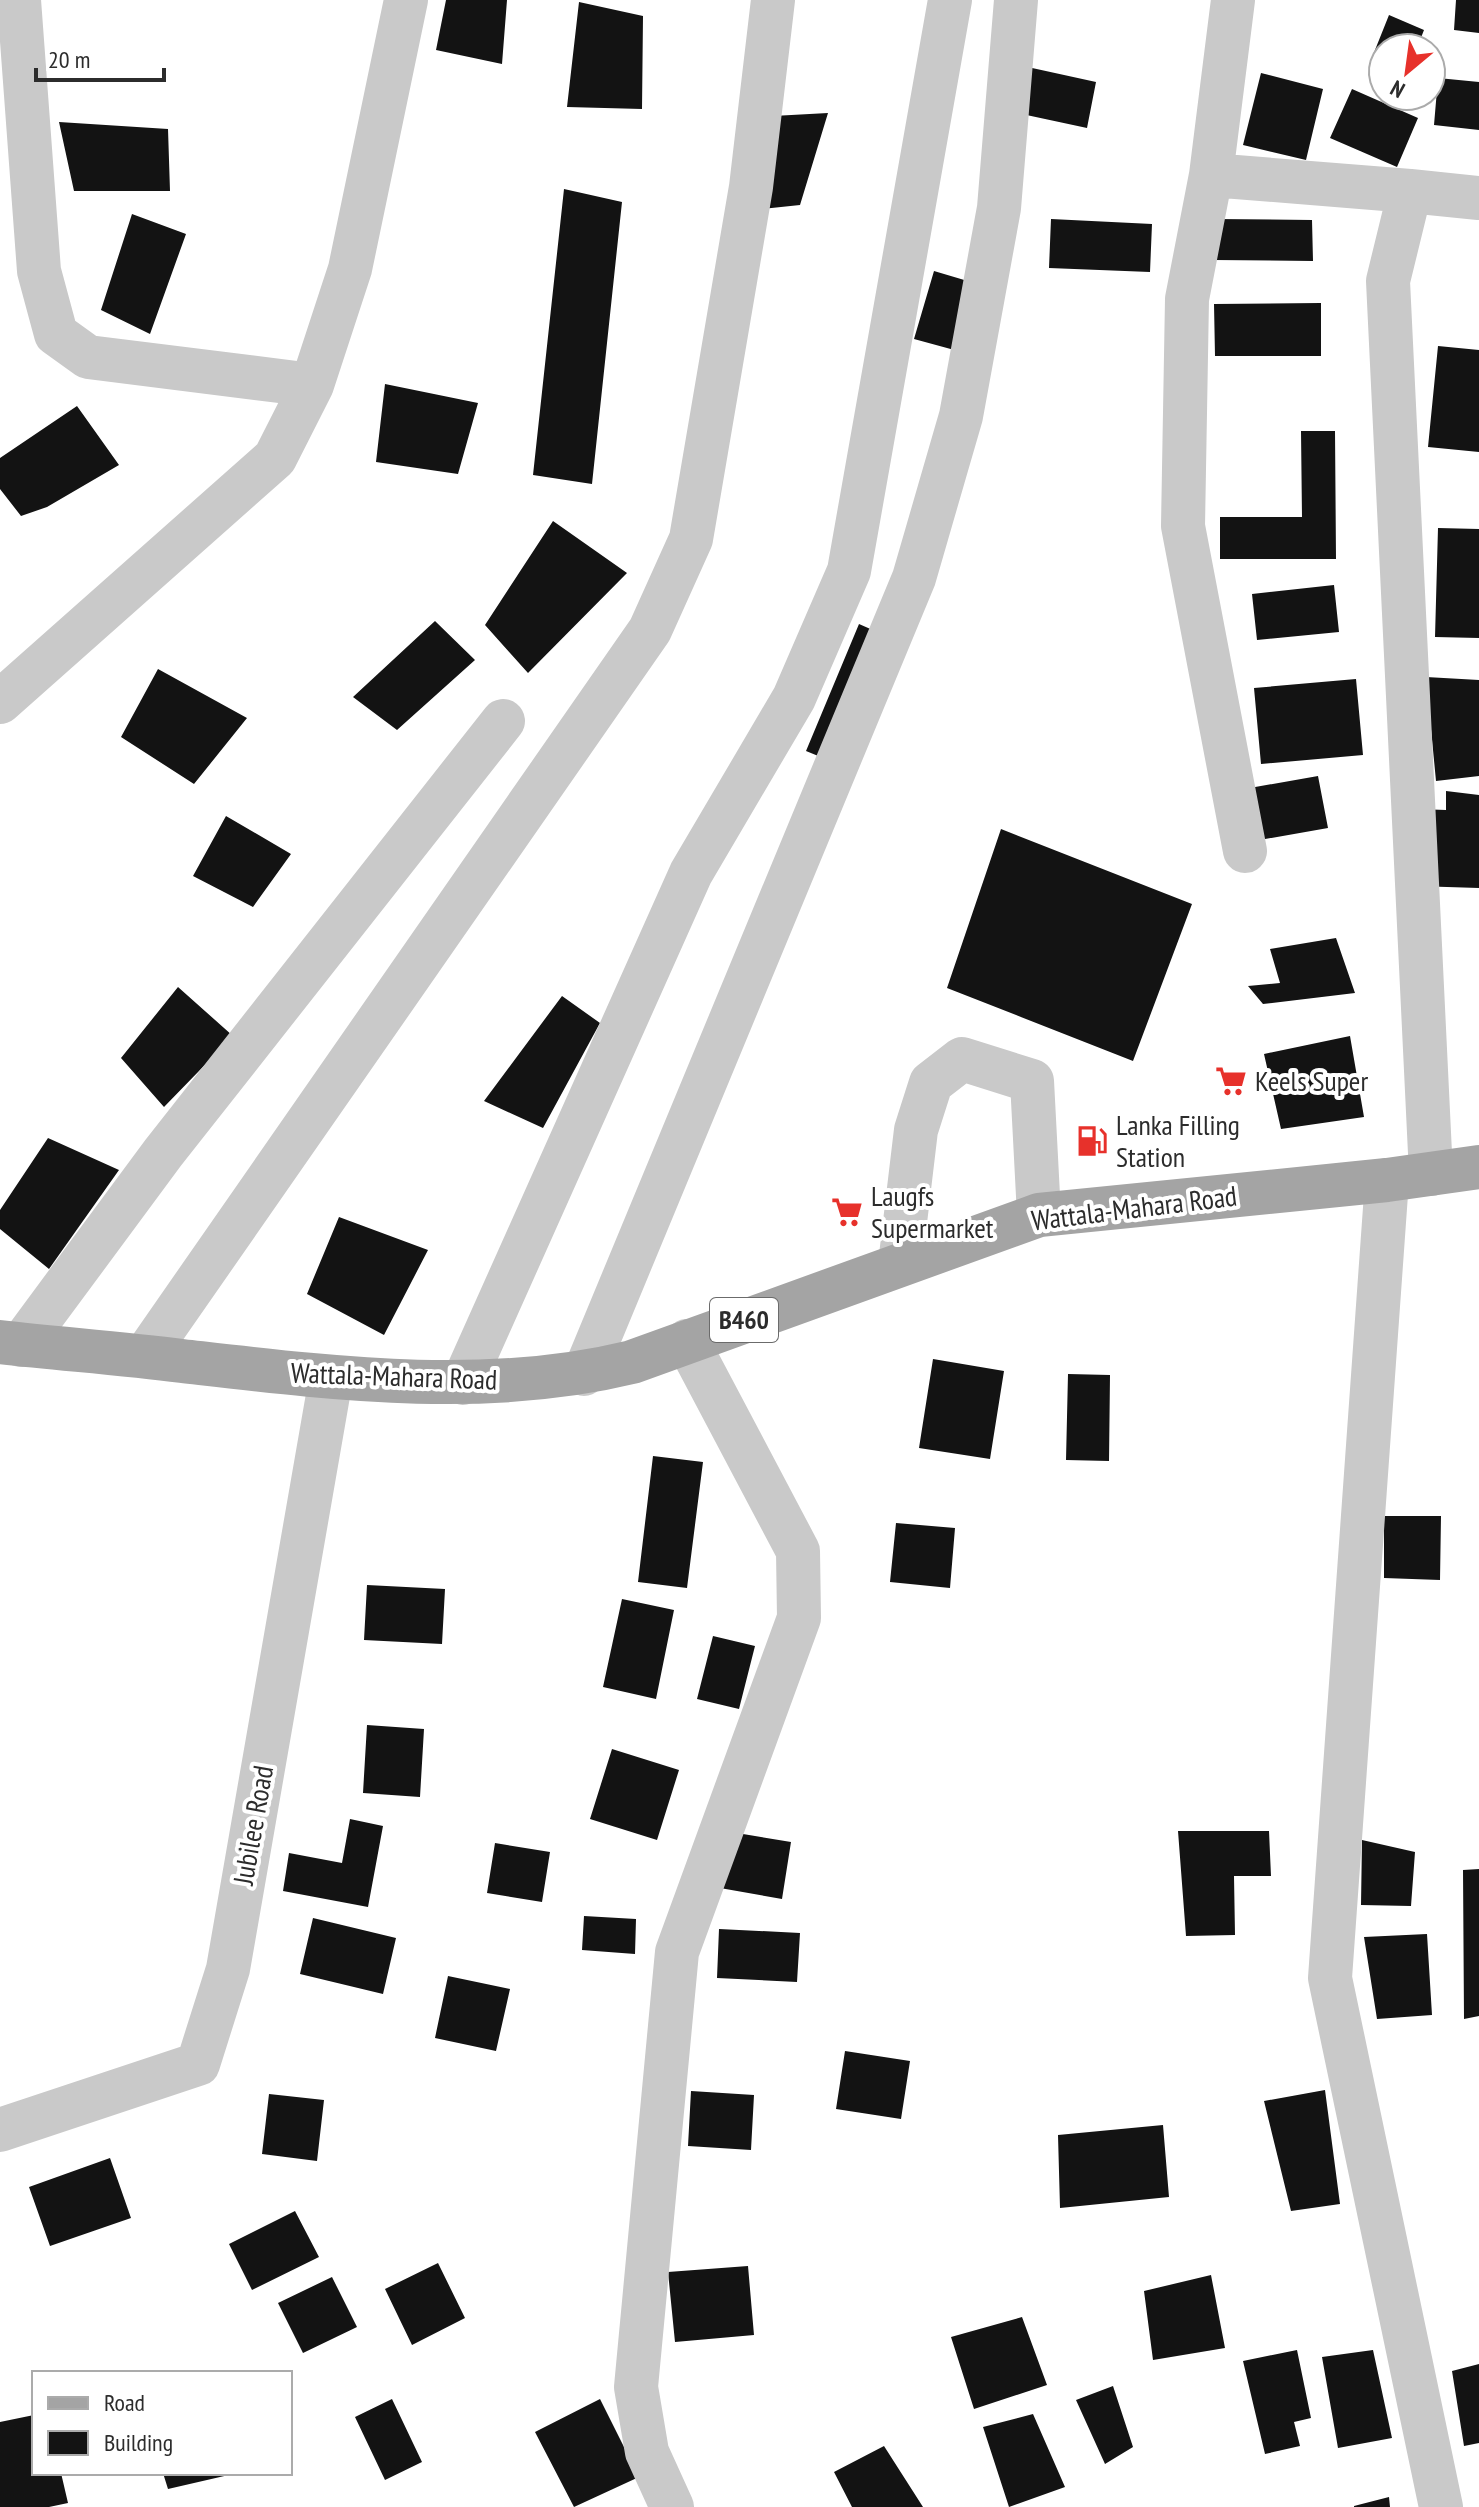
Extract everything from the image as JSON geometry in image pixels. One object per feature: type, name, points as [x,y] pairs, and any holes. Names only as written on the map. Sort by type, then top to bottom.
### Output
[{"type":"main road","name":"Wattala-Mahara Road","points":[[11,1344],[331,1378],[463,1383],[584,1374],[632,1362],[1039,1215],[1387,1180],[1479,1167]]},
{"type":"street","points":[[19,0],[39,271],[56,334],[88,357],[312,385]]},
{"type":"street","points":[[0,702],[275,458],[312,385],[350,269],[406,0]]},
{"type":"street","points":[[145,1356],[650,630],[691,539],[751,187],[773,0]]},
{"type":"street","points":[[463,1383],[691,873],[794,698],[849,571],[950,0]]},
{"type":"street","points":[[584,1374],[914,578],[961,416],[996,223],[1016,0]]},
{"type":"street","points":[[1233,0],[1211,175],[1187,299],[1183,526],[1245,851]]},
{"type":"street","points":[[1211,175],[1479,198]]},
{"type":"street","points":[[1410,191],[1388,281],[1431,1174]]},
{"type":"street","points":[[11,1344],[503,721]]},
{"type":"street","points":[[900,1264],[916,1130],[931,1083],[962,1059],[1032,1081],[1039,1215]]},
{"type":"street","points":[[1387,1180],[1330,1978],[1441,2507]]},
{"type":"street","points":[[672,2507],[647,2452],[636,2387],[677,1952],[799,1618],[798,1551],[687,1341]]},
{"type":"street","name":"Jubilee Road","points":[[0,2130],[198,2064],[228,1969],[331,1378]]},
{"type":"building","points":[[446,0],[507,0],[502,64],[436,50]]},
{"type":"building","points":[[1456,0],[1479,0],[1479,33],[1454,30]]},
{"type":"building","points":[[579,2],[643,16],[642,109],[567,107]]},
{"type":"building","points":[[1389,15],[1424,30],[1423,32],[1382,32]]},
{"type":"building","points":[[1023,66],[1096,82],[1087,128],[1013,112]]},
{"type":"building","points":[[1261,73],[1323,89],[1306,160],[1243,145]]},
{"type":"building","points":[[1447,79],[1479,82],[1479,130],[1434,125],[1435,112],[1447,112]]},
{"type":"building","points":[[1352,89],[1367,96],[1367,112],[1404,112],[1418,118],[1397,167],[1330,138]]},
{"type":"building","points":[[828,113],[800,205],[762,209],[773,116]]},
{"type":"building","points":[[59,122],[168,129],[170,191],[74,191]]},
{"type":"building","points":[[564,189],[622,202],[592,484],[533,475]]},
{"type":"building","points":[[132,214],[186,234],[150,334],[101,310]]},
{"type":"building","points":[[1051,219],[1152,224],[1150,272],[1049,268]]},
{"type":"building","points":[[1215,219],[1312,220],[1313,261],[1214,260]]},
{"type":"building","points":[[934,271],[971,282],[958,351],[914,339]]},
{"type":"building","points":[[1321,303],[1321,356],[1215,356],[1214,304]]},
{"type":"building","points":[[1438,346],[1479,350],[1479,452],[1428,447]]},
{"type":"building","points":[[385,384],[478,403],[458,474],[376,462]]},
{"type":"building","points":[[77,406],[119,465],[47,507],[21,516],[0,489],[0,458]]},
{"type":"building","points":[[1301,431],[1335,431],[1336,559],[1220,559],[1220,517],[1302,517]]},
{"type":"building","points":[[553,521],[627,573],[528,673],[485,625]]},
{"type":"building","points":[[1438,528],[1479,529],[1479,638],[1435,637]]},
{"type":"building","points":[[1334,585],[1339,632],[1257,640],[1252,594]]},
{"type":"building","points":[[435,621],[475,660],[397,730],[353,697]]},
{"type":"building","points":[[859,624],[907,645],[855,771],[806,751]]},
{"type":"building","points":[[158,669],[247,718],[194,784],[121,737]]},
{"type":"building","points":[[1426,677],[1479,680],[1479,776],[1436,781]]},
{"type":"building","points":[[1356,679],[1363,755],[1261,764],[1254,688]]},
{"type":"building","points":[[1318,776],[1328,828],[1254,841],[1244,789]]},
{"type":"building","points":[[1446,791],[1479,795],[1479,888],[1415,886],[1418,809],[1446,810]]},
{"type":"building","points":[[226,816],[291,854],[253,907],[193,876]]},
{"type":"building","points":[[1001,829],[1192,904],[1133,1061],[947,988]]},
{"type":"building","points":[[1336,938],[1355,993],[1263,1004],[1248,986],[1280,983],[1270,949]]},
{"type":"building","points":[[178,987],[233,1036],[164,1107],[121,1058]]},
{"type":"building","points":[[562,996],[600,1023],[543,1128],[484,1101]]},
{"type":"building","points":[[1350,1036],[1364,1117],[1281,1129],[1264,1054]]},
{"type":"building","points":[[48,1138],[119,1170],[49,1269],[0,1229],[0,1210]]},
{"type":"building","points":[[339,1217],[428,1250],[384,1335],[307,1294]]},
{"type":"building","points":[[933,1359],[1004,1371],[990,1459],[919,1448]]},
{"type":"building","points":[[1068,1374],[1110,1375],[1109,1461],[1066,1460]]},
{"type":"building","points":[[653,1456],[703,1462],[687,1588],[638,1582]]},
{"type":"building","points":[[1384,1516],[1441,1516],[1440,1580],[1384,1578]]},
{"type":"building","points":[[896,1523],[955,1528],[950,1588],[890,1582]]},
{"type":"building","points":[[367,1585],[445,1589],[442,1644],[364,1640]]},
{"type":"building","points":[[622,1599],[674,1610],[656,1699],[603,1687]]},
{"type":"building","points":[[713,1636],[755,1646],[739,1709],[697,1699]]},
{"type":"building","points":[[367,1725],[424,1729],[420,1797],[363,1793]]},
{"type":"building","points":[[612,1749],[679,1770],[657,1840],[590,1819]]},
{"type":"building","points":[[350,1819],[383,1826],[368,1907],[283,1891],[289,1853],[342,1863]]},
{"type":"building","points":[[713,1829],[791,1842],[782,1899],[703,1885]]},
{"type":"building","points":[[1178,1831],[1269,1831],[1271,1876],[1234,1876],[1235,1935],[1186,1936]]},
{"type":"building","points":[[1362,1840],[1415,1852],[1411,1906],[1361,1905]]},
{"type":"building","points":[[495,1843],[550,1852],[542,1902],[487,1893]]},
{"type":"building","points":[[1479,1869],[1479,2016],[1464,2019],[1463,1870]]},
{"type":"building","points":[[584,1916],[636,1919],[635,1954],[582,1950]]},
{"type":"building","points":[[313,1918],[396,1938],[383,1994],[300,1974]]},
{"type":"building","points":[[719,1929],[800,1933],[797,1982],[717,1978]]},
{"type":"building","points":[[1427,1934],[1432,2015],[1377,2019],[1364,1937]]},
{"type":"building","points":[[448,1976],[510,1989],[496,2051],[435,2038]]},
{"type":"building","points":[[845,2051],[910,2061],[901,2119],[836,2109]]},
{"type":"building","points":[[1325,2090],[1340,2204],[1291,2211],[1264,2101]]},
{"type":"building","points":[[691,2091],[754,2095],[751,2150],[688,2146]]},
{"type":"building","points":[[269,2094],[324,2100],[317,2161],[262,2154]]},
{"type":"building","points":[[1163,2125],[1169,2197],[1060,2208],[1058,2135]]},
{"type":"building","points":[[110,2158],[131,2218],[50,2246],[29,2187]]},
{"type":"building","points":[[295,2211],[319,2257],[252,2290],[229,2244]]},
{"type":"building","points":[[438,2263],[465,2318],[412,2345],[385,2289]]},
{"type":"building","points":[[748,2266],[754,2335],[675,2342],[668,2272]]},
{"type":"building","points":[[1211,2275],[1225,2348],[1153,2360],[1144,2291]]},
{"type":"building","points":[[332,2277],[357,2327],[303,2353],[278,2303]]},
{"type":"building","points":[[1022,2317],[1047,2385],[974,2409],[951,2337]]},
{"type":"building","points":[[1297,2350],[1311,2418],[1294,2422],[1300,2446],[1265,2454],[1243,2361]]},
{"type":"building","points":[[1373,2350],[1392,2438],[1338,2448],[1322,2357]]},
{"type":"building","points":[[1479,2364],[1479,2443],[1464,2446],[1452,2371]]},
{"type":"building","points":[[1113,2386],[1133,2447],[1105,2464],[1076,2400]]},
{"type":"building","points":[[392,2399],[422,2462],[385,2480],[355,2417]]},
{"type":"building","points":[[600,2399],[639,2477],[574,2507],[535,2432]]},
{"type":"building","points":[[1033,2414],[1065,2487],[1009,2507],[983,2427]]},
{"type":"building","points":[[32,2415],[32,2475],[61,2475],[68,2503],[49,2507],[0,2507],[0,2422]]},
{"type":"building","points":[[884,2446],[923,2507],[852,2507],[834,2472]]},
{"type":"building","points":[[164,2475],[229,2475],[168,2489]]},
{"type":"building","points":[[1389,2497],[1390,2507],[1354,2507],[1354,2506]]},
{"type":"place","name":"Keels Super","points":[[1231,1081]]},
{"type":"place","name":"Lanka Filling Station","points":[[1092,1141]]},
{"type":"place","name":"Laugfs Supermarket","points":[[847,1212]]}]
